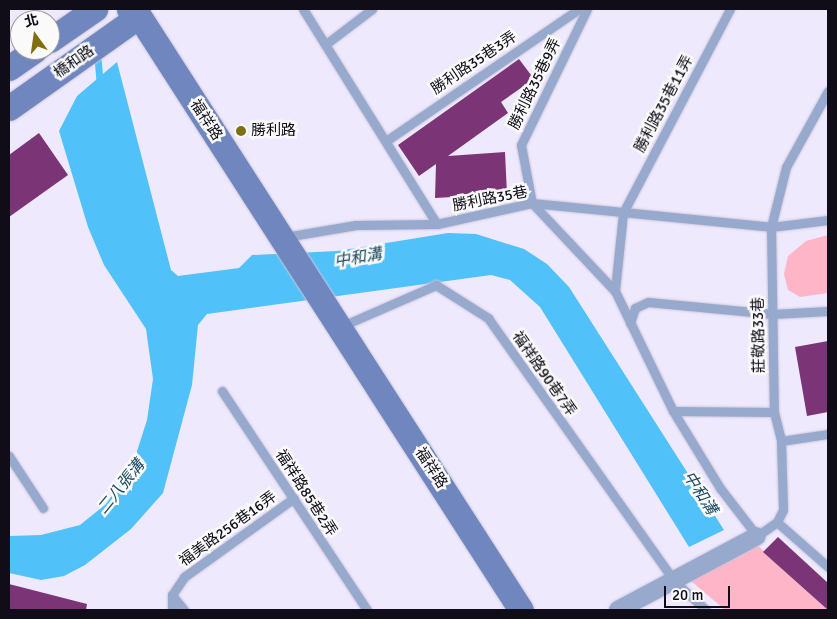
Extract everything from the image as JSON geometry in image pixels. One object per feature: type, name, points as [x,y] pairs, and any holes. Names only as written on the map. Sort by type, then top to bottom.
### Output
[{"type":"street","points":[[60,33],[94,9]]},
{"type":"street","name":"橋和路","points":[[9,108],[96,46],[139,11]]},
{"type":"street","name":"福祥路","points":[[139,11],[521,610]]},
{"type":"street","points":[[9,68],[21,60]]},
{"type":"street","points":[[618,610],[757,536]]},
{"type":"lane","name":"勝利路35巷","points":[[303,9],[437,224],[532,203],[771,227],[828,220]]},
{"type":"lane","points":[[326,44],[372,9]]},
{"type":"lane","name":"勝利路35巷3弄","points":[[386,140],[579,9]]},
{"type":"lane","name":"勝利路35巷9弄","points":[[532,203],[521,145],[587,9]]},
{"type":"lane","name":"勝利路35巷11弄","points":[[623,213],[730,9]]},
{"type":"lane","name":"莊敬路33巷","points":[[777,522],[782,510],[781,441],[774,412],[771,227],[786,167],[828,91]]},
{"type":"lane","points":[[532,203],[615,291],[673,412],[720,488],[757,536],[777,522],[828,567]]},
{"type":"lane","points":[[615,291],[623,213]]},
{"type":"lane","points":[[282,238],[356,225],[437,224]]},
{"type":"lane","name":"福祥路90巷7弄","points":[[339,327],[436,285],[488,318],[674,581]]},
{"type":"lane","points":[[630,323],[635,308],[648,302],[773,314],[828,311]]},
{"type":"lane","name":"福祥路85巷2弄","points":[[222,391],[367,610]]},
{"type":"lane","points":[[673,412],[774,412]]},
{"type":"lane","points":[[781,441],[828,434]]},
{"type":"lane","points":[[9,456],[43,508]]},
{"type":"lane","name":"福美路256巷16弄","points":[[172,595],[184,577],[294,498]]},
{"type":"lane","points":[[674,581],[706,610]]},
{"type":"lane","points":[[172,595],[172,610]]},
{"type":"lane","points":[[172,595],[184,610]]},
{"type":"shaded area","points":[[828,235],[828,293],[800,297],[788,290],[784,274],[788,256],[806,241]]},
{"type":"shaded area","points":[[755,543],[828,610],[725,610],[690,580]]},
{"type":"water","name":"二八張溝","points":[[117,62],[171,270],[178,276],[239,268],[252,255],[337,251],[448,233],[476,234],[524,249],[547,264],[569,287],[724,530],[689,547],[540,307],[510,280],[491,275],[207,314],[198,325],[192,385],[163,493],[131,529],[85,565],[64,576],[41,580],[9,573],[9,536],[41,535],[80,525],[106,504],[132,467],[147,420],[153,379],[146,329],[104,265],[88,227],[59,131],[77,96]]},
{"type":"building","points":[[519,59],[534,79],[501,102],[508,113],[448,156],[505,152],[507,194],[435,198],[436,164],[419,176],[398,145]]},
{"type":"building","points":[[39,133],[68,175],[9,217],[9,155]]},
{"type":"building","points":[[828,341],[828,412],[807,416],[795,347]]},
{"type":"building","points":[[778,537],[828,583],[828,610],[763,552]]},
{"type":"building","points":[[9,584],[87,604],[86,610],[9,610]]},
{"type":"waterway","name":"中和溝","points":[[97,52],[100,86]]},
{"type":"place","name":"勝利路","points":[[241,131]]}]
